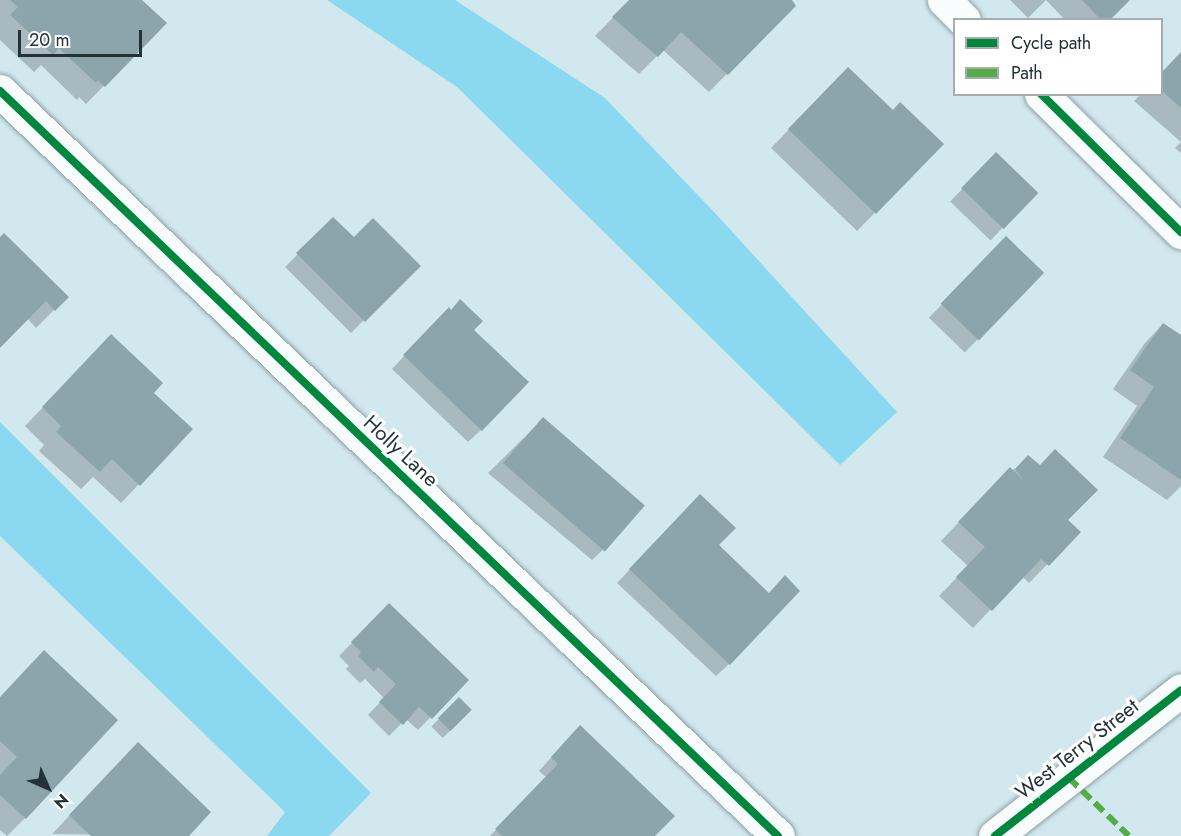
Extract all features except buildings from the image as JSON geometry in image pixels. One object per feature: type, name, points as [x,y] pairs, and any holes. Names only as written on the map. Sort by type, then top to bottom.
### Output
[{"type":"street","points":[[944,0],[962,18]]},
{"type":"street","name":"Holly Lane","points":[[0,91],[778,836]]},
{"type":"street","points":[[1043,96],[1181,232]]},
{"type":"street","name":"West Terry Street","points":[[995,836],[1181,690]]},
{"type":"water","points":[[327,0],[455,0],[605,98],[715,213],[897,412],[840,465],[457,87]]},
{"type":"water","points":[[0,422],[371,793],[329,836],[267,836],[285,812],[0,536]]},
{"type":"marked path","points":[[1069,778],[1129,836]]},
{"type":"cycle path","points":[[0,91],[778,836]]},
{"type":"cycle path","points":[[1043,96],[1181,232]]},
{"type":"cycle path","points":[[995,836],[1181,690]]}]
